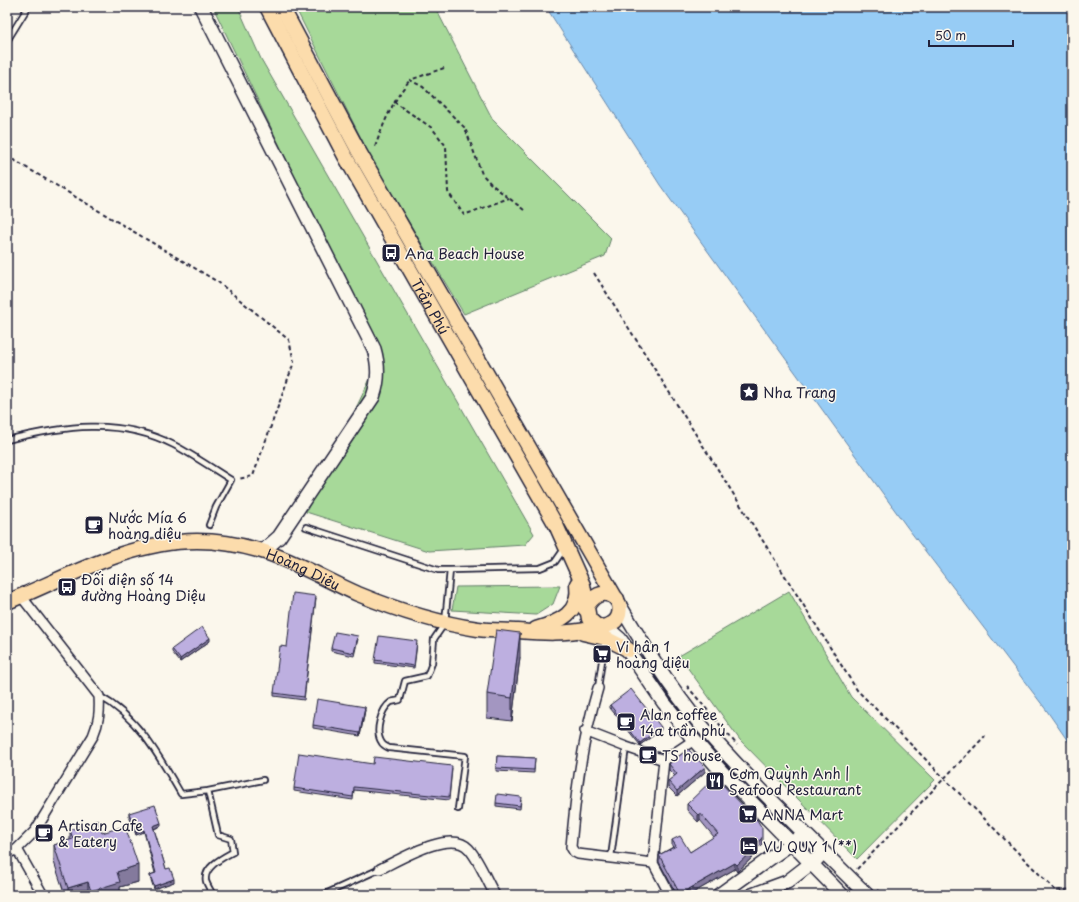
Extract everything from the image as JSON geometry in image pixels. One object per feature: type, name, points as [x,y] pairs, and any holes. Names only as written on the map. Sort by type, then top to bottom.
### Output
[{"type":"main road","name":"Trần Phú","points":[[266,7],[344,156],[552,519],[576,569],[586,595],[586,608]]},
{"type":"main road","name":"Trần Phú","points":[[282,7],[358,150],[618,602]]},
{"type":"main road","name":"Hoàng Diệu","points":[[7,602],[98,562],[139,549],[176,542],[211,541],[263,551],[388,606],[413,615],[445,623],[479,629],[542,633],[604,632]]},
{"type":"main road","points":[[532,630],[558,622],[573,609],[577,602],[578,591],[576,569]]},
{"type":"main road","points":[[518,631],[548,628],[569,622],[579,616],[586,608],[591,598],[596,595],[607,594],[618,602],[620,615],[617,620],[604,632]]},
{"type":"main road","points":[[586,608],[587,614],[592,623],[629,650]]},
{"type":"street","points":[[201,7],[374,349],[378,366],[378,385],[373,397],[279,537],[263,551]]},
{"type":"street","points":[[7,854],[17,850],[35,831],[93,736],[98,724],[99,696],[21,596]]},
{"type":"street","name":"Trần Phú","points":[[618,602],[641,641],[700,724],[727,754],[824,852],[870,890]]},
{"type":"street","points":[[629,650],[664,703],[694,740],[842,895]]},
{"type":"street","points":[[598,688],[586,731],[576,794],[571,847],[574,852],[578,854],[652,863]]},
{"type":"street","points":[[586,731],[664,760]]},
{"type":"street","points":[[670,895],[652,863],[664,760],[694,740]]},
{"type":"street","points":[[720,895],[792,844],[804,832]]},
{"type":"street","points":[[380,869],[431,845],[443,842],[459,843],[469,849],[495,895]]},
{"type":"street","points":[[17,850],[43,895]]},
{"type":"street","points":[[752,895],[787,882],[812,864],[824,852]]},
{"type":"lane","points":[[7,41],[28,7]]},
{"type":"lane","points":[[7,440],[61,428],[89,425],[118,428],[145,434],[173,444],[231,480],[216,507],[209,525]]},
{"type":"lane","points":[[306,527],[438,570],[540,568],[555,562],[563,553],[565,546]]},
{"type":"lane","points":[[450,570],[445,623],[434,639],[432,663],[427,676],[405,681],[400,700],[392,701],[384,709],[379,724],[382,743],[389,748],[465,756],[458,809]]},
{"type":"lane","points":[[598,688],[604,632]]},
{"type":"lane","points":[[99,696],[123,711],[159,756],[181,794],[208,791],[263,780]]},
{"type":"lane","points":[[611,857],[626,747]]},
{"type":"lane","points":[[208,791],[218,835],[231,839],[233,852],[221,858],[206,875],[205,880],[213,895]]},
{"type":"lane","points":[[323,895],[380,869]]},
{"type":"path","points":[[375,147],[386,116],[410,80],[444,68]]},
{"type":"path","points":[[410,80],[423,87],[465,128],[482,174],[491,184],[524,210]]},
{"type":"path","points":[[394,102],[432,128],[446,146],[448,192],[464,215],[509,198]]},
{"type":"path","points":[[7,156],[218,282],[289,340],[294,362],[253,476],[231,480]]},
{"type":"path","points":[[594,273],[857,690],[1056,891],[1072,889]]},
{"type":"path","points":[[686,685],[742,751]]},
{"type":"path","points":[[852,864],[857,869],[985,736]]},
{"type":"path","points":[[870,890],[883,895]]},
{"type":"green space","points":[[213,7],[238,7],[261,59],[534,534],[525,545],[429,551],[306,512],[381,356]]},
{"type":"green space","points":[[295,7],[435,7],[493,120],[611,238],[605,256],[464,314],[374,164]]},
{"type":"green space","points":[[560,586],[553,604],[536,615],[452,610],[456,587]]},
{"type":"green space","points":[[789,591],[851,697],[935,780],[857,859],[740,740],[679,656]]},
{"type":"water","points":[[546,7],[1072,7],[1072,747],[1047,711],[907,527],[660,185]]},
{"type":"building","points":[[293,593],[316,596],[304,697],[274,693],[280,646],[287,647]]},
{"type":"building","points":[[202,627],[210,638],[180,659],[172,649]]},
{"type":"building","points":[[496,630],[520,633],[512,698],[487,694]]},
{"type":"building","points":[[335,632],[358,636],[354,653],[331,648]]},
{"type":"building","points":[[379,636],[417,641],[414,666],[375,660]]},
{"type":"building","points":[[631,689],[661,727],[640,743],[610,705]]},
{"type":"building","points":[[317,699],[365,707],[360,733],[313,725]]},
{"type":"building","points":[[688,749],[705,767],[677,791],[668,781],[677,774],[669,764]]},
{"type":"building","points":[[299,753],[373,764],[374,757],[452,766],[449,797],[354,787],[353,797],[294,788]]},
{"type":"building","points":[[497,756],[535,758],[534,770],[496,768]]},
{"type":"building","points":[[715,777],[757,820],[762,828],[762,838],[753,846],[755,848],[737,865],[735,863],[680,894],[659,855],[676,846],[672,840],[680,836],[690,852],[718,834],[700,813],[698,815],[687,804]]},
{"type":"building","points":[[497,794],[521,797],[520,806],[496,803]]},
{"type":"building","points":[[155,805],[161,823],[153,826],[166,869],[170,868],[174,879],[154,886],[150,875],[156,873],[144,830],[136,832],[129,813]]},
{"type":"building","points":[[98,820],[102,833],[125,826],[138,865],[117,872],[120,882],[91,891],[88,882],[68,888],[54,845],[73,839],[70,830]]},
{"type":"place","name":"Ana Beach House","points":[[391,253]]},
{"type":"place","name":"Nha Trang","points":[[749,392]]},
{"type":"place","name":"Nước Mía 6 hoàng diệu","points":[[94,525]]},
{"type":"place","name":"Đối diện số 14 đường Hoàng Diệu","points":[[67,587]]},
{"type":"place","name":"Vi hân 1 hoàng diệu","points":[[602,654]]},
{"type":"place","name":"Alan coffee 14a trần phú","points":[[626,722]]},
{"type":"place","name":"TS house","points":[[648,755]]},
{"type":"place","name":"Cơm Quỳnh Anh | Seafood Restaurant","points":[[715,781]]},
{"type":"place","name":"ANNA Mart","points":[[748,814]]},
{"type":"place","name":"Artisan Cafe & Eatery","points":[[44,833]]},
{"type":"place","name":"VU QUY 1 (**)","points":[[749,846]]}]
